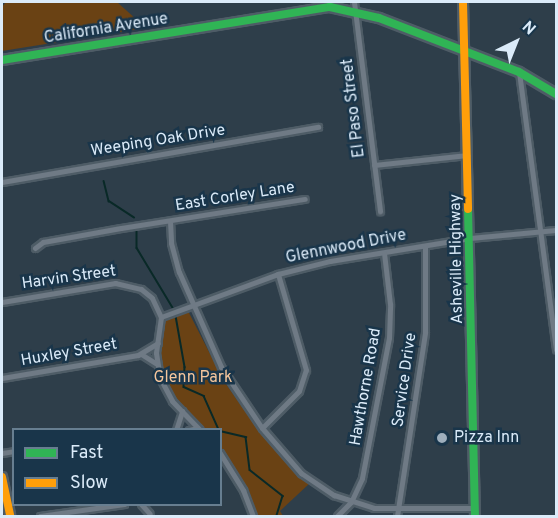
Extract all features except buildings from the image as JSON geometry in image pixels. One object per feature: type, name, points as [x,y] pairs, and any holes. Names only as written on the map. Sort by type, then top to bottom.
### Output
[{"type":"main road","name":"Asheville Highway","points":[[462,2],[466,52],[475,512]]},
{"type":"main road","name":"California Avenue","points":[[2,60],[317,8],[355,6],[519,72],[556,93]]},
{"type":"main road","points":[[2,477],[10,516]]},
{"type":"street","name":"El Paso Street","points":[[355,6],[380,211]]},
{"type":"street","points":[[519,72],[543,232],[556,350]]},
{"type":"street","points":[[522,89],[536,81]]},
{"type":"street","name":"Weeping Oak Drive","points":[[2,182],[318,127]]},
{"type":"street","points":[[374,165],[468,155]]},
{"type":"street","name":"East Corley Lane","points":[[34,248],[43,242],[305,199]]},
{"type":"street","points":[[170,220],[171,243],[194,305],[221,367],[262,428],[309,480],[351,502],[397,513],[475,512]]},
{"type":"street","name":"Glennwood Drive","points":[[161,317],[278,274],[470,238],[556,230]]},
{"type":"street","name":"Service Drive","points":[[397,513],[425,332],[425,246]]},
{"type":"street","name":"Hawthorne Road","points":[[337,516],[351,502],[366,466],[389,338],[390,304],[384,253]]},
{"type":"street","points":[[262,428],[299,391],[306,370],[278,274]]},
{"type":"street","name":"Harvin Street","points":[[2,302],[122,283],[147,294],[161,317]]},
{"type":"street","points":[[161,317],[157,364],[164,388],[198,428]]},
{"type":"street","name":"Huxley Street","points":[[2,378],[141,354],[158,343]]},
{"type":"street","name":"Huxley Street","points":[[141,354],[157,364]]},
{"type":"street","points":[[176,428],[182,411]]},
{"type":"street","points":[[222,456],[240,483],[253,516]]},
{"type":"street","points":[[40,516],[110,506]]},
{"type":"green space","points":[[6,2],[117,2],[146,28],[2,51],[2,7]]},
{"type":"green space","name":"Glenn Park","points":[[188,311],[224,381],[242,407],[310,483],[280,511],[283,516],[256,516],[244,486],[222,451],[222,428],[203,428],[166,387],[159,354],[165,322],[169,317]]},
{"type":"waterway","points":[[104,181],[109,201],[134,217]]},
{"type":"waterway","points":[[137,230],[137,248],[173,308]]},
{"type":"waterway","points":[[176,316],[185,367],[184,387],[204,396],[218,428]]},
{"type":"waterway","points":[[222,431],[246,437],[250,470],[283,496],[277,516]]},
{"type":"traffic: fast","points":[[2,60],[330,7],[379,18],[519,72],[556,94]]},
{"type":"traffic: fast","points":[[468,209],[475,516]]},
{"type":"traffic: slow","points":[[463,2],[468,209]]},
{"type":"traffic: slow","points":[[2,477],[10,516]]},
{"type":"place","name":"Pizza Inn","points":[[442,438]]}]
